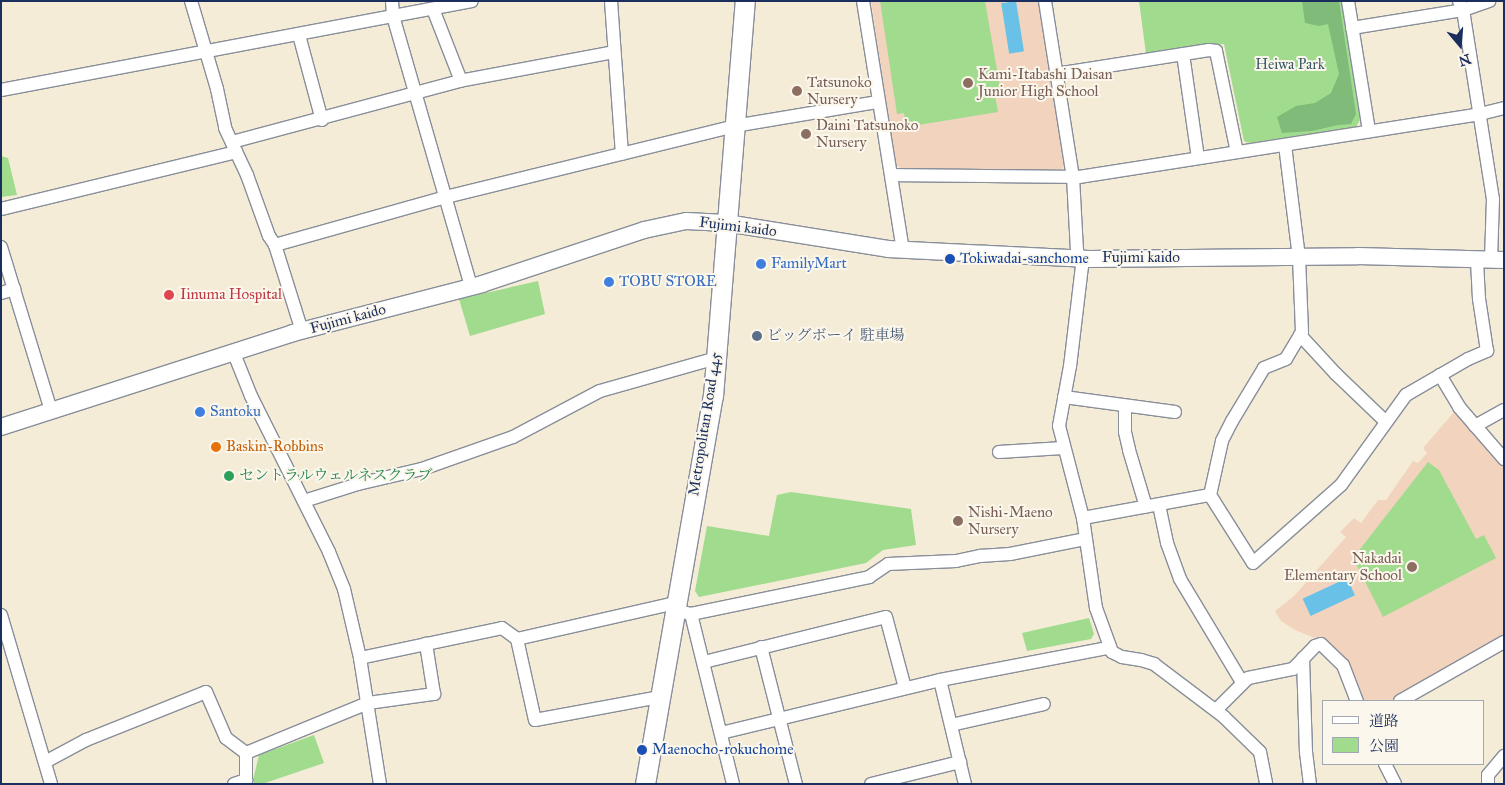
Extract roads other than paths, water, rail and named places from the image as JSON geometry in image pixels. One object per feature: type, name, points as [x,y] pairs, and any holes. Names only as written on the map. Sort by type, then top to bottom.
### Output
[{"type":"main road","name":"Metropolitan Road 445","points":[[644,784],[659,697],[680,609],[713,396],[744,1]]},
{"type":"street","points":[[191,1],[204,53],[217,89],[225,128],[247,175],[269,236],[275,245],[302,331]]},
{"type":"street","points":[[392,1],[393,16],[471,287]]},
{"type":"street","points":[[611,1],[622,154]]},
{"type":"street","points":[[863,1],[903,250]]},
{"type":"street","points":[[1045,1],[1073,178],[1077,250],[1082,266],[1077,312],[1059,426],[1063,448],[1083,518],[1096,608],[1108,648],[1117,655],[1154,664],[1216,710],[1260,752],[1266,784]]},
{"type":"street","points":[[1348,1],[1369,132]]},
{"type":"street","points":[[1352,28],[1489,1]]},
{"type":"street","points":[[1,90],[467,2]]},
{"type":"street","points":[[1285,145],[1299,257],[1302,332],[1286,359],[1264,368],[1232,422],[1222,441],[1210,495],[1253,563],[1341,485],[1406,395],[1468,359],[1487,352],[1479,299],[1491,260],[1498,207],[1461,6]]},
{"type":"street","points":[[433,9],[460,81]]},
{"type":"street","points":[[299,35],[322,120]]},
{"type":"street","points":[[1056,74],[1208,50],[1216,52],[1237,152]]},
{"type":"street","points":[[1,209],[234,147],[415,92],[460,81],[614,52]]},
{"type":"street","points":[[1183,54],[1198,158]]},
{"type":"street","points":[[275,245],[446,196],[734,126],[878,102]]},
{"type":"street","points":[[892,175],[1073,178],[1480,114],[1504,108]]},
{"type":"street","name":"Fujimi kaido","points":[[1,427],[233,351],[471,287],[546,264],[644,230],[686,221],[726,223],[903,250],[1080,258],[1299,257],[1491,260]]},
{"type":"street","points":[[1,247],[51,411]]},
{"type":"street","points":[[1,293],[14,289]]},
{"type":"street","points":[[1300,335],[1336,374],[1386,422]]},
{"type":"street","points":[[233,351],[267,432],[304,501],[329,552],[344,589],[360,658],[380,784]]},
{"type":"street","points":[[304,501],[358,484],[422,469],[513,437],[600,391],[717,358]]},
{"type":"street","points":[[1440,375],[1459,407],[1504,459]]},
{"type":"street","points":[[1064,397],[1175,412]]},
{"type":"street","points":[[1125,406],[1125,432],[1129,450],[1180,579],[1242,682]]},
{"type":"street","points":[[1476,426],[1504,410]]},
{"type":"street","points":[[999,452],[1063,448]]},
{"type":"street","points":[[1083,518],[1210,495]]},
{"type":"street","points":[[517,639],[869,577],[888,564],[956,561],[980,556],[1010,554],[1085,539]]},
{"type":"street","points":[[680,609],[704,662],[733,784]]},
{"type":"street","points":[[1,615],[6,651],[51,784]]},
{"type":"street","points":[[704,662],[886,617],[905,688]]},
{"type":"street","points":[[360,658],[502,628],[517,639],[535,720],[659,697]]},
{"type":"street","points":[[1402,700],[1504,642]]},
{"type":"street","points":[[246,753],[368,703],[434,694],[426,644]]},
{"type":"street","points":[[1216,710],[1248,678],[1293,669],[1315,646],[1321,644],[1343,665],[1357,700]]},
{"type":"street","points":[[761,647],[796,784]]},
{"type":"street","points":[[721,734],[940,680],[1108,648]]},
{"type":"street","points":[[1303,658],[1306,752],[1310,784]]},
{"type":"street","points":[[940,680],[965,784]]},
{"type":"street","points":[[45,762],[86,740],[206,692],[226,738],[246,753]]},
{"type":"street","points":[[950,725],[1044,704]]},
{"type":"street","points":[[234,784],[246,780],[246,753]]},
{"type":"street","points":[[1488,784],[1488,775],[1504,756]]},
{"type":"street","points":[[871,784],[960,762]]},
{"type":"street","points":[[1386,765],[1395,784]]},
{"type":"water","points":[[1016,1],[1024,51],[1009,54],[1001,3]]},
{"type":"water","points":[[1347,578],[1355,595],[1311,616],[1303,599]]},
{"type":"place","name":"Kami-Itabashi Daisan Junior High School","points":[[968,83]]},
{"type":"place","name":"Tatsunoko Nursery","points":[[797,91]]},
{"type":"place","name":"Daini Tatsunoko Nursery","points":[[806,134]]},
{"type":"place","name":"Tokiwadai-sanchome","points":[[950,259]]},
{"type":"place","name":"FamilyMart","points":[[761,264]]},
{"type":"place","name":"TOBU STORE","points":[[609,282]]},
{"type":"place","name":"Iinuma Hospital","points":[[169,295]]},
{"type":"place","name":"ビッグボーイ 駐車場","points":[[757,336]]},
{"type":"place","name":"Santoku","points":[[200,412]]},
{"type":"place","name":"Baskin-Robbins","points":[[216,447]]},
{"type":"place","name":"セントラルウェルネスクラブ","points":[[229,476]]},
{"type":"place","name":"Nishi-Maeno Nursery","points":[[958,521]]},
{"type":"place","name":"Nakadai Elementary School","points":[[1412,567]]},
{"type":"place","name":"Maenocho-rokuchome","points":[[642,750]]},
{"type":"park label","name":"Heiwa Park","points":[[1290,65]]}]
